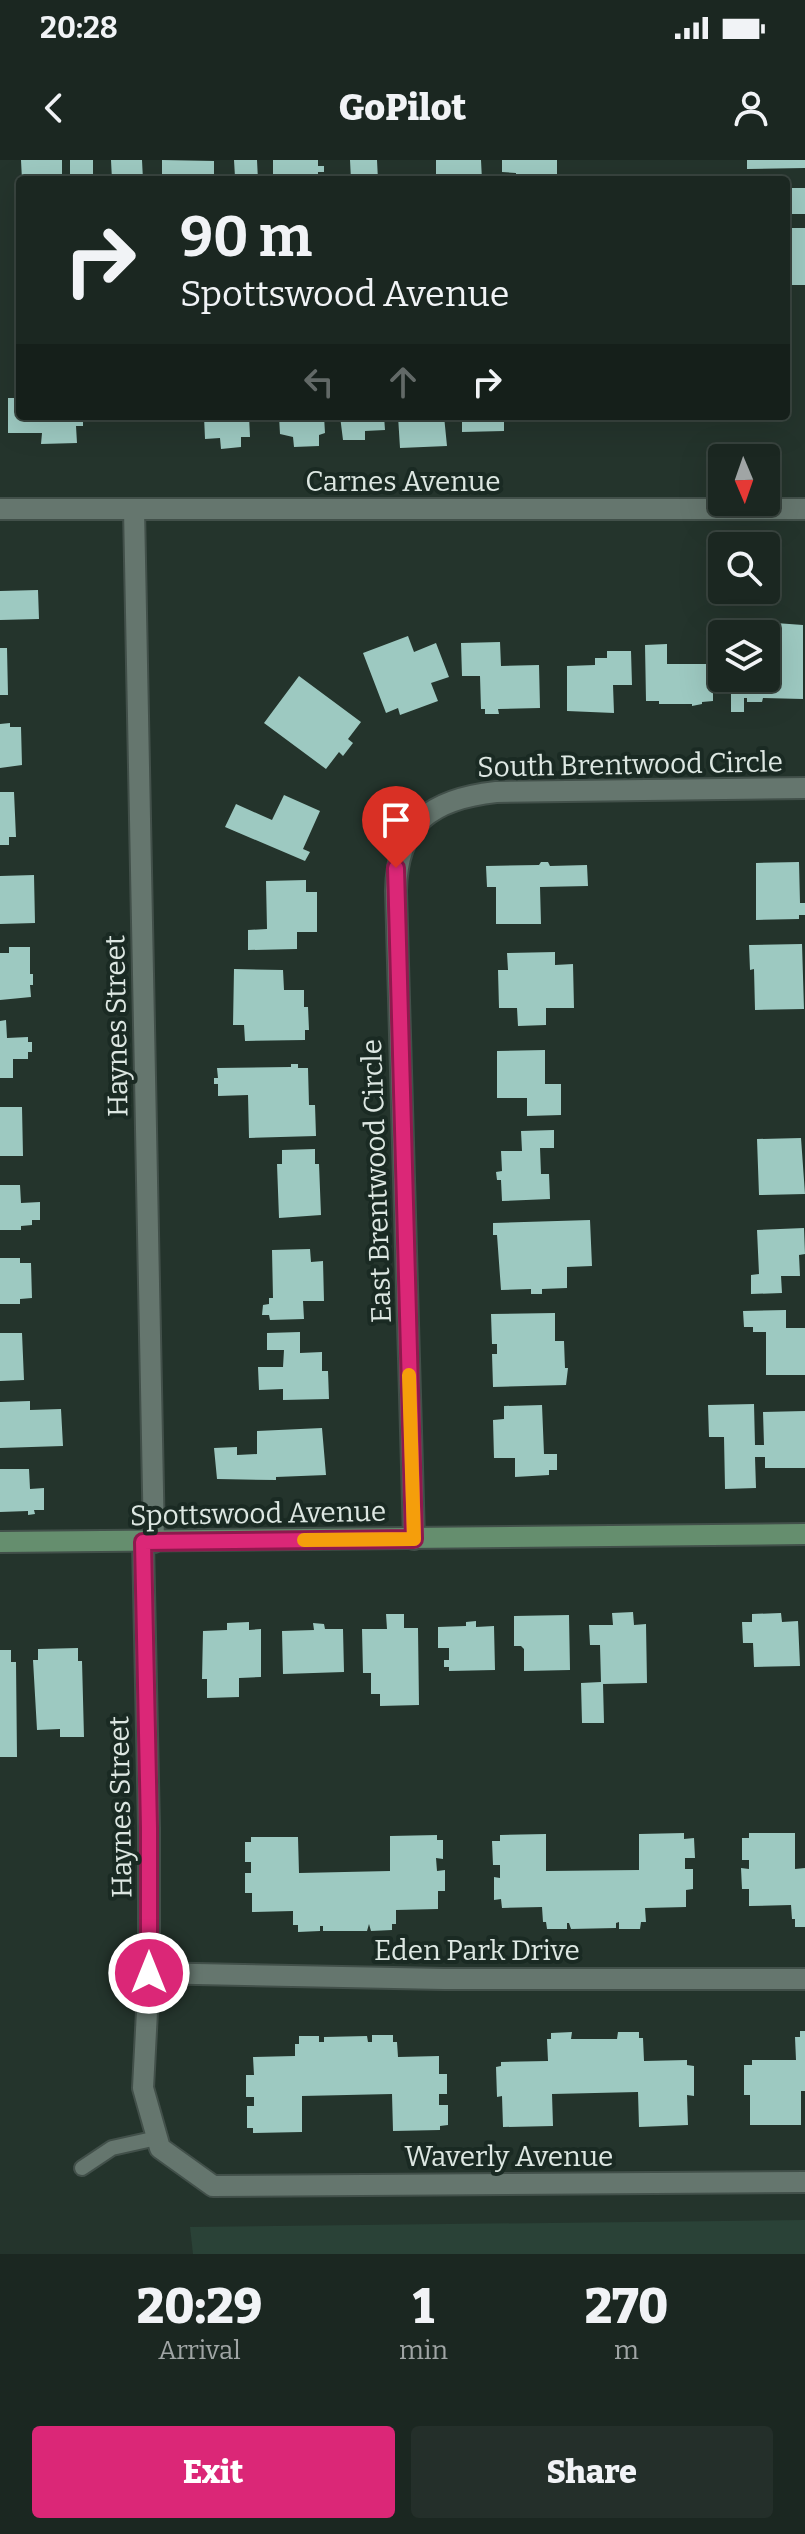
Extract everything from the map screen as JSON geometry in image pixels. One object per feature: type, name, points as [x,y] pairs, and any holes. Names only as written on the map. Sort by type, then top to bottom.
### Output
[{"type":"street","name":"Carnes Avenue","points":[[0,509],[805,509]]},
{"type":"street","name":"Haynes Street","points":[[134,509],[148,1542],[149,1973],[143,2088],[160,2148],[213,2186]]},
{"type":"street","name":"South Brentwood Circle","points":[[416,826],[441,806],[465,796],[496,792],[805,788]]},
{"type":"street","name":"East Brentwood Circle","points":[[414,1539],[396,868],[403,846],[416,826]]},
{"type":"street","name":"Spottswood Avenue","points":[[0,1542],[805,1534]]},
{"type":"street","name":"Eden Park Drive","points":[[149,1973],[444,1979],[805,1979]]},
{"type":"street","name":"Waverly Avenue","points":[[213,2186],[805,2182]]},
{"type":"lane","points":[[82,2168],[112,2148],[157,2138]]},
{"type":"shaded area","points":[[805,2220],[805,2254],[193,2254],[190,2227]]},
{"type":"building","points":[[21,160],[62,160],[62,176],[22,176]]},
{"type":"building","points":[[70,160],[93,160],[93,176],[70,176]]},
{"type":"building","points":[[111,160],[142,160],[143,176],[112,176]]},
{"type":"building","points":[[162,160],[214,161],[214,174],[210,176],[162,176]]},
{"type":"building","points":[[234,160],[257,160],[258,176],[235,176]]},
{"type":"building","points":[[273,160],[318,160],[318,166],[324,166],[324,172],[318,172],[318,176],[273,176]]},
{"type":"building","points":[[350,160],[377,160],[378,176],[351,176]]},
{"type":"building","points":[[436,160],[481,160],[482,176],[436,176]]},
{"type":"building","points":[[502,160],[557,160],[557,176],[516,176],[516,173],[502,172]]},
{"type":"building","points":[[747,160],[805,160],[805,168],[747,169]]},
{"type":"building","points":[[790,188],[805,188],[805,214],[790,214]]},
{"type":"building","points":[[790,228],[805,228],[805,285],[790,285]]},
{"type":"building","points":[[8,398],[16,398],[16,420],[83,420],[83,426],[76,426],[77,443],[41,444],[42,433],[8,433]]},
{"type":"building","points":[[204,420],[249,420],[250,437],[241,437],[241,447],[221,449],[220,438],[205,439]]},
{"type":"building","points":[[279,420],[324,420],[325,433],[319,435],[319,446],[294,447],[293,437],[280,434]]},
{"type":"building","points":[[340,420],[384,420],[385,430],[365,431],[365,440],[343,440]]},
{"type":"building","points":[[398,420],[444,420],[447,446],[400,448]]},
{"type":"building","points":[[462,420],[504,420],[504,431],[462,432]]},
{"type":"building","points":[[38,590],[39,619],[0,620],[0,591]]},
{"type":"building","points":[[780,623],[803,625],[803,699],[763,698],[762,702],[747,702],[744,698],[744,712],[731,712],[731,692],[780,692]]},
{"type":"building","points":[[408,636],[414,652],[436,643],[449,677],[431,683],[438,701],[400,715],[398,708],[386,713],[363,653]]},
{"type":"building","points":[[500,642],[501,666],[539,665],[540,708],[498,709],[499,714],[485,714],[485,709],[481,709],[480,676],[462,676],[461,643]]},
{"type":"building","points":[[667,644],[667,664],[708,664],[708,692],[713,692],[713,701],[692,706],[646,701],[645,645]]},
{"type":"building","points":[[0,648],[7,648],[8,695],[0,695]]},
{"type":"building","points":[[607,651],[631,651],[632,685],[613,685],[614,713],[567,711],[567,666],[595,665],[595,658],[607,658]]},
{"type":"building","points":[[299,676],[361,722],[348,739],[353,743],[343,756],[339,752],[326,769],[264,723]]},
{"type":"building","points":[[10,723],[10,727],[21,727],[22,765],[0,768],[0,724]]},
{"type":"building","points":[[0,792],[14,792],[16,837],[9,837],[9,845],[0,845]]},
{"type":"building","points":[[284,795],[320,811],[303,849],[310,852],[305,861],[225,827],[236,804],[272,820]]},
{"type":"building","points":[[548,862],[550,866],[587,865],[588,886],[540,887],[541,924],[496,924],[496,887],[487,887],[486,866],[539,865]]},
{"type":"building","points":[[799,862],[800,903],[805,903],[805,915],[799,915],[799,919],[756,920],[756,863]]},
{"type":"building","points":[[34,875],[35,923],[0,924],[0,876]]},
{"type":"building","points":[[306,880],[306,892],[317,892],[317,932],[297,932],[297,949],[248,950],[248,930],[267,929],[266,881]]},
{"type":"building","points":[[802,944],[804,1009],[755,1010],[754,969],[750,970],[749,945]]},
{"type":"building","points":[[9,947],[30,947],[30,974],[33,974],[31,997],[0,1000],[0,953],[9,953]]},
{"type":"building","points":[[555,952],[555,965],[573,964],[574,1008],[546,1008],[546,1025],[518,1026],[517,1008],[499,1008],[498,970],[508,970],[507,953]]},
{"type":"building","points":[[234,969],[283,970],[284,990],[304,990],[309,1030],[305,1030],[305,1040],[245,1041],[244,1025],[233,1025]]},
{"type":"building","points":[[6,1020],[7,1038],[28,1037],[28,1042],[32,1042],[28,1059],[13,1059],[13,1078],[0,1078],[0,1021]]},
{"type":"building","points":[[545,1050],[545,1084],[561,1084],[561,1115],[527,1116],[527,1098],[497,1098],[497,1051]]},
{"type":"building","points":[[291,1064],[308,1068],[309,1105],[315,1105],[316,1136],[249,1138],[248,1095],[218,1096],[218,1084],[214,1084],[214,1078],[218,1078],[217,1068],[291,1067]]},
{"type":"building","points":[[0,1107],[22,1107],[23,1156],[0,1156]]},
{"type":"building","points":[[554,1130],[554,1148],[540,1148],[541,1174],[549,1174],[550,1199],[502,1201],[501,1180],[497,1180],[496,1172],[502,1171],[501,1151],[522,1151],[521,1131]]},
{"type":"building","points":[[801,1138],[805,1194],[759,1195],[757,1139]]},
{"type":"building","points":[[315,1149],[315,1164],[319,1164],[321,1215],[279,1218],[277,1164],[282,1164],[282,1150]]},
{"type":"building","points":[[0,1185],[20,1185],[21,1203],[40,1202],[40,1220],[32,1220],[32,1225],[21,1226],[21,1230],[0,1230]]},
{"type":"building","points":[[590,1220],[592,1266],[567,1267],[567,1288],[542,1289],[542,1294],[531,1294],[531,1289],[501,1290],[497,1235],[493,1235],[493,1223]]},
{"type":"building","points":[[804,1228],[805,1254],[799,1255],[800,1276],[781,1276],[782,1293],[751,1294],[751,1275],[759,1274],[757,1230]]},
{"type":"building","points":[[310,1249],[311,1262],[323,1261],[324,1301],[303,1301],[304,1319],[270,1320],[269,1315],[262,1315],[263,1305],[269,1304],[269,1298],[273,1298],[272,1250]]},
{"type":"building","points":[[0,1258],[20,1258],[20,1263],[31,1263],[32,1298],[20,1299],[20,1304],[0,1304]]},
{"type":"building","points":[[786,1310],[786,1328],[805,1328],[805,1375],[766,1375],[766,1332],[753,1332],[753,1327],[744,1327],[743,1311]]},
{"type":"building","points":[[555,1313],[555,1341],[564,1341],[565,1368],[568,1368],[566,1385],[493,1387],[492,1354],[497,1354],[497,1344],[492,1344],[491,1314]]},
{"type":"building","points":[[300,1332],[300,1353],[322,1352],[322,1371],[328,1371],[329,1399],[283,1400],[283,1389],[259,1390],[258,1367],[283,1367],[284,1350],[267,1350],[267,1333]]},
{"type":"building","points":[[0,1333],[22,1333],[24,1380],[0,1381]]},
{"type":"building","points":[[30,1401],[30,1410],[61,1409],[63,1446],[0,1448],[0,1402]]},
{"type":"building","points":[[754,1404],[755,1445],[764,1445],[763,1412],[805,1411],[805,1468],[765,1468],[765,1457],[755,1457],[756,1488],[725,1489],[724,1437],[709,1437],[708,1405]]},
{"type":"building","points":[[542,1405],[544,1454],[557,1454],[557,1470],[549,1470],[549,1475],[515,1477],[515,1458],[494,1458],[493,1420],[504,1419],[504,1406]]},
{"type":"building","points":[[322,1428],[326,1475],[276,1477],[276,1480],[217,1479],[214,1448],[237,1447],[237,1455],[257,1454],[257,1431]]},
{"type":"building","points":[[0,1469],[29,1469],[30,1489],[44,1488],[44,1510],[34,1510],[35,1514],[28,1515],[28,1511],[0,1512]]},
{"type":"building","points":[[633,1612],[634,1625],[646,1624],[647,1683],[603,1684],[604,1723],[582,1723],[581,1683],[601,1682],[600,1645],[590,1645],[589,1625],[613,1625],[612,1613]]},
{"type":"building","points":[[781,1613],[782,1622],[798,1621],[800,1666],[754,1667],[753,1643],[743,1643],[742,1622],[752,1622],[752,1614]]},
{"type":"building","points":[[386,1614],[404,1614],[404,1628],[418,1628],[419,1705],[380,1706],[380,1694],[371,1694],[371,1673],[363,1673],[362,1629],[387,1629]]},
{"type":"building","points":[[569,1615],[570,1670],[524,1671],[524,1649],[514,1646],[514,1616]]},
{"type":"building","points":[[476,1621],[476,1627],[494,1626],[495,1670],[449,1671],[449,1667],[444,1667],[444,1660],[449,1660],[449,1648],[438,1648],[438,1627],[466,1626],[466,1622]]},
{"type":"building","points":[[249,1622],[249,1630],[261,1629],[261,1677],[239,1678],[239,1697],[207,1698],[207,1679],[202,1679],[203,1631],[227,1630],[227,1623]]},
{"type":"building","points":[[313,1623],[324,1624],[325,1629],[343,1629],[344,1672],[283,1674],[282,1631],[314,1630]]},
{"type":"building","points":[[78,1648],[78,1661],[82,1661],[84,1737],[60,1737],[60,1729],[37,1730],[33,1660],[38,1660],[38,1649]]},
{"type":"building","points":[[0,1650],[11,1650],[11,1662],[16,1662],[17,1757],[0,1757]]},
{"type":"building","points":[[684,1833],[684,1839],[694,1838],[695,1858],[685,1858],[685,1869],[693,1869],[693,1889],[686,1890],[686,1907],[645,1908],[646,1922],[641,1922],[640,1929],[619,1929],[619,1922],[616,1928],[571,1929],[567,1923],[567,1929],[547,1929],[542,1907],[502,1908],[501,1899],[494,1900],[494,1877],[500,1878],[500,1865],[493,1865],[492,1841],[500,1841],[500,1835],[546,1834],[546,1871],[639,1870],[639,1834]]},
{"type":"building","points":[[749,1833],[795,1833],[795,1869],[805,1868],[805,1927],[795,1927],[791,1905],[749,1906],[749,1889],[742,1889],[741,1868],[749,1869],[749,1860],[742,1860],[742,1838],[749,1838]]},
{"type":"building","points":[[437,1835],[437,1840],[443,1840],[443,1859],[436,1858],[437,1871],[445,1870],[445,1891],[438,1891],[438,1909],[396,1910],[396,1924],[392,1924],[392,1930],[371,1931],[369,1924],[367,1931],[323,1931],[323,1926],[320,1926],[320,1931],[298,1932],[298,1925],[293,1925],[293,1911],[252,1912],[252,1893],[245,1893],[245,1873],[251,1873],[251,1862],[245,1862],[245,1842],[251,1842],[251,1837],[298,1837],[299,1873],[390,1871],[390,1836]]},
{"type":"building","points":[[800,2031],[805,2031],[805,2091],[801,2091],[801,2125],[750,2125],[750,2095],[744,2095],[744,2065],[752,2065],[752,2060],[796,2060],[795,2037],[800,2037]]},
{"type":"building","points":[[572,2032],[571,2039],[617,2039],[618,2032],[639,2032],[639,2038],[643,2038],[644,2061],[687,2060],[687,2065],[694,2066],[694,2096],[687,2095],[688,2125],[639,2127],[638,2092],[552,2094],[553,2126],[503,2127],[502,2096],[497,2097],[496,2067],[501,2066],[501,2062],[548,2061],[547,2039],[551,2039],[551,2033]]},
{"type":"building","points":[[372,2035],[393,2035],[398,2057],[439,2056],[439,2074],[447,2074],[447,2094],[439,2094],[439,2105],[448,2105],[448,2125],[440,2126],[440,2130],[393,2131],[392,2094],[302,2096],[302,2132],[253,2133],[253,2128],[247,2128],[247,2106],[254,2106],[254,2097],[246,2097],[246,2075],[254,2075],[253,2057],[295,2056],[299,2036],[319,2036],[319,2042],[324,2042],[324,2037],[367,2036],[368,2042],[372,2042]]},
{"type":"slow traffic","points":[[304,1540],[414,1539],[409,1375]]},
{"type":"route","points":[[149,1973],[143,1542],[414,1539],[396,868]]}]
